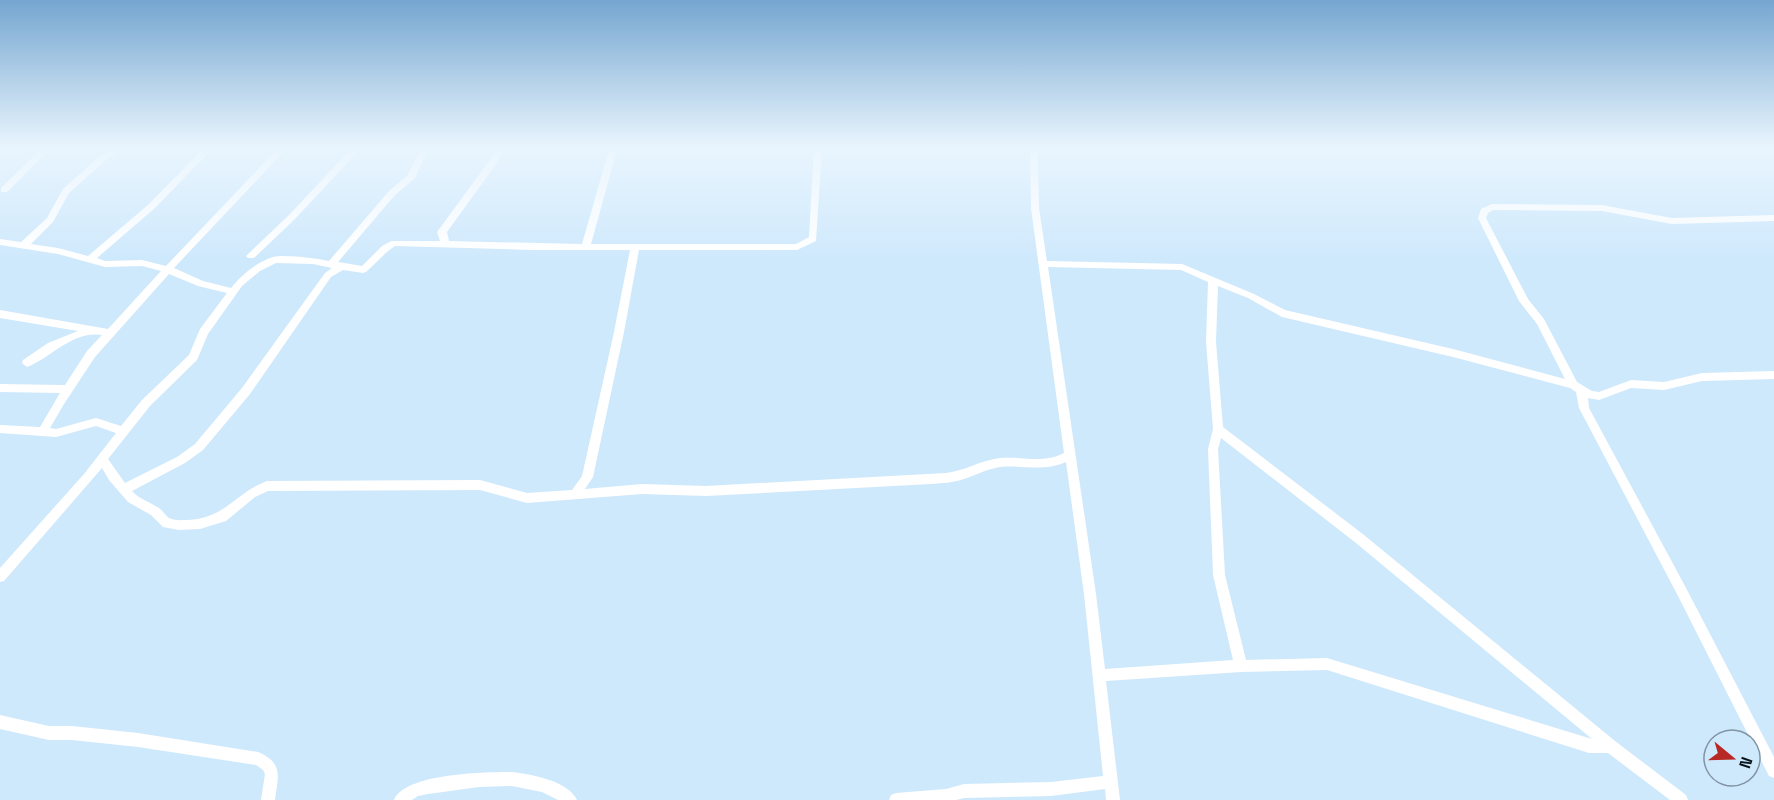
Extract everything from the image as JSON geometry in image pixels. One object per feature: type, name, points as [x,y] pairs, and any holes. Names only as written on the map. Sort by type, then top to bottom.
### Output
[{"type":"street","points":[[4,190],[11,183]]},
{"type":"street","points":[[24,245],[50,220],[66,191],[75,183]]},
{"type":"street","points":[[88,260],[152,206],[174,183]]},
{"type":"street","points":[[42,433],[91,354],[248,183]]},
{"type":"street","points":[[250,256],[292,217],[323,183]]},
{"type":"street","points":[[124,489],[181,460],[199,447],[246,391],[328,275],[392,193],[403,183]]},
{"type":"street","points":[[446,245],[442,232],[476,183]]},
{"type":"street","points":[[586,247],[604,183]]},
{"type":"street","points":[[0,577],[102,459],[146,403],[193,357],[204,332],[231,291],[257,268],[271,261],[336,265],[363,270],[374,262],[384,248],[394,243],[797,248],[813,239],[816,183]]},
{"type":"street","points":[[1034,183],[1055,365],[1070,455],[1100,675],[1109,782],[1113,800]]},
{"type":"street","points":[[1774,218],[1672,220],[1602,208],[1581,207],[1492,207],[1484,211],[1482,218],[1524,301],[1545,329],[1577,388],[1584,408],[1682,590],[1774,771]]},
{"type":"street","points":[[0,242],[58,251],[115,265],[142,263],[169,270],[201,284],[231,291]]},
{"type":"street","points":[[575,494],[587,477],[619,333],[635,247]]},
{"type":"street","points":[[1044,264],[1182,267],[1251,296],[1282,314],[1452,353],[1599,396],[1631,384],[1664,386],[1702,377],[1774,375]]},
{"type":"street","points":[[1213,281],[1211,342],[1218,429],[1213,449],[1219,575],[1241,666]]},
{"type":"street","points":[[0,314],[110,333]]},
{"type":"street","points":[[27,363],[52,346],[91,330]]},
{"type":"street","points":[[0,388],[68,389]]},
{"type":"street","points":[[0,429],[42,433],[70,430],[96,422],[122,431]]},
{"type":"street","points":[[1218,429],[1360,539],[1610,746],[1681,800]]},
{"type":"street","points":[[102,459],[113,477],[132,499],[146,506],[167,523],[179,525],[200,524],[222,517],[251,494],[267,486],[464,484],[480,485],[527,498],[642,489],[706,491],[931,479],[958,476],[991,464],[1007,462],[1030,466],[1047,465],[1059,462],[1070,455]]},
{"type":"street","points":[[1100,675],[1241,666],[1327,664],[1589,746],[1610,746]]},
{"type":"street","points":[[0,722],[49,733],[127,739],[258,759],[268,765],[272,772],[268,800]]},
{"type":"street","points":[[400,800],[415,790],[502,778],[525,781],[549,788],[570,800]]},
{"type":"street","points":[[896,800],[946,796],[964,791],[1051,789],[1109,782]]}]
